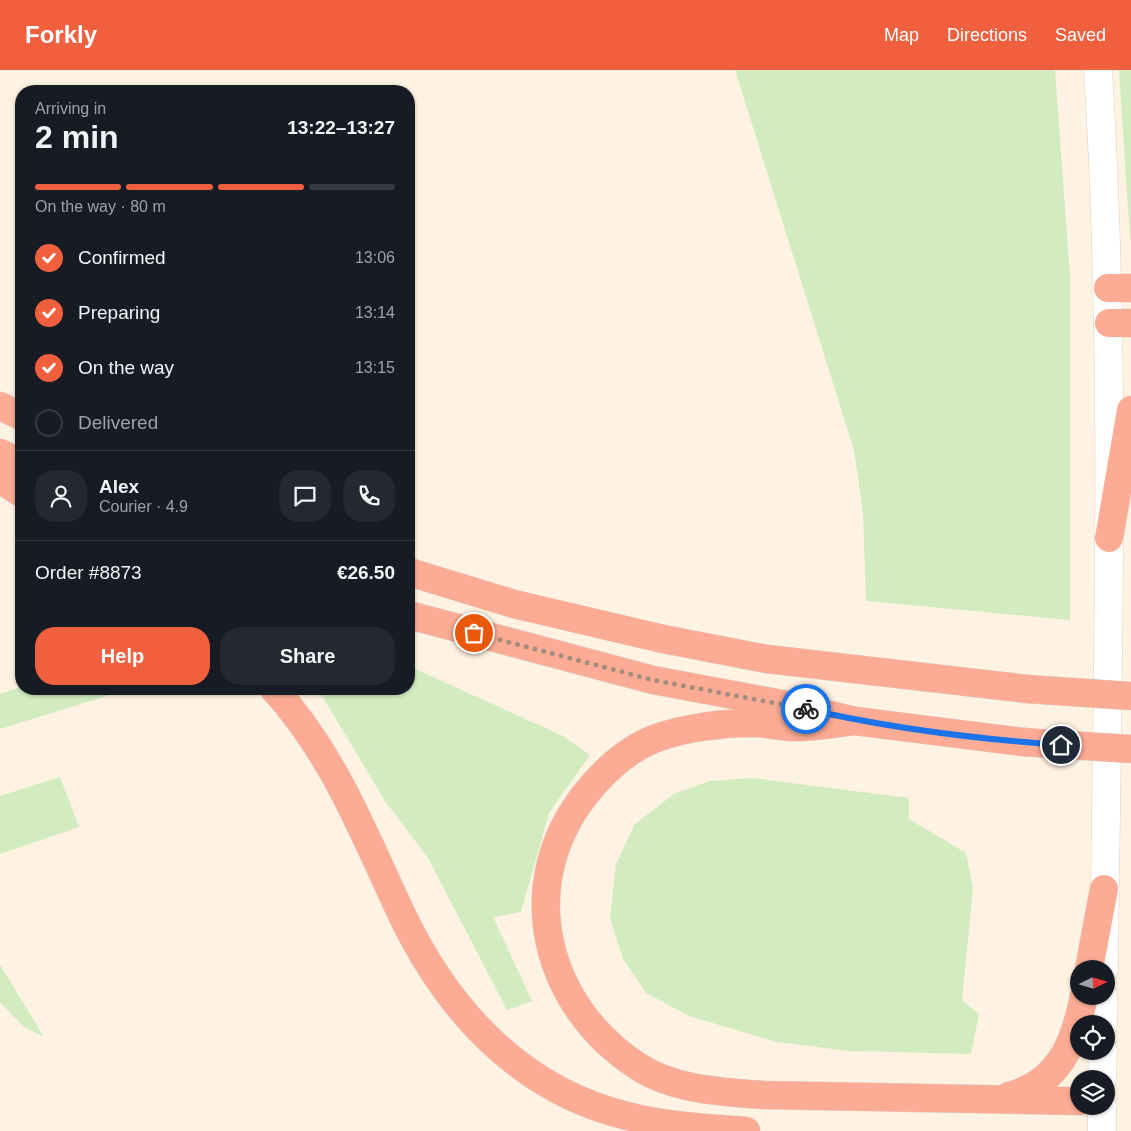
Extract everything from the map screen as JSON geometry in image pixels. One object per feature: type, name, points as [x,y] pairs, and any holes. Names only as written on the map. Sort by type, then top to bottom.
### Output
[{"type":"highway","points":[[0,406],[15,413]]},
{"type":"highway","points":[[1109,538],[1131,410]]},
{"type":"highway","points":[[0,453],[15,460]]},
{"type":"highway","points":[[0,473],[6,483],[15,489]]},
{"type":"highway","points":[[415,574],[514,604],[662,640],[757,658],[1027,689],[1131,696]]},
{"type":"highway","points":[[415,617],[653,680],[787,705],[855,721],[1024,742],[1131,749]]},
{"type":"highway","points":[[279,695],[326,757],[354,808],[404,919],[434,975],[459,1009],[500,1050],[564,1092],[625,1116],[658,1123],[746,1131]]},
{"type":"highway","points":[[855,721],[796,727],[756,723],[691,729],[653,739],[620,760],[592,786],[569,816],[553,852],[546,890],[547,926],[553,959],[568,993],[591,1026],[615,1050],[641,1068],[673,1082],[717,1091],[763,1095],[1070,1101]]},
{"type":"highway","points":[[1091,960],[1104,889]]},
{"type":"highway","points":[[995,1099],[1018,1094],[1032,1086],[1061,1062],[1068,1051],[1078,1025],[1082,1005]]},
{"type":"street","points":[[1098,70],[1120,288],[1120,323],[1109,538],[1104,960]]},
{"type":"street","points":[[1102,1115],[1102,1131]]},
{"type":"green space","points":[[735,70],[1055,70],[1070,277],[1070,620],[866,601],[863,513],[854,450]]},
{"type":"green space","points":[[1119,70],[1131,70],[1131,241],[1130,239]]},
{"type":"green space","points":[[415,669],[563,736],[590,755],[549,813],[521,912],[493,917],[532,1001],[507,1010],[428,858],[385,801],[322,695],[415,695]]},
{"type":"green space","points":[[15,689],[15,695],[110,695],[0,729],[0,694]]},
{"type":"green space","points":[[60,777],[79,827],[0,854],[0,796]]},
{"type":"green space","points":[[753,778],[909,798],[909,819],[966,853],[973,888],[962,1000],[979,1014],[971,1054],[848,1051],[777,1042],[689,1016],[646,993],[623,959],[610,918],[616,864],[635,824],[674,794],[710,781]]},
{"type":"green space","points":[[0,965],[44,1037],[23,1026],[0,1002]]},
{"type":"way so far","points":[[474,633],[653,680],[806,709]]},
{"type":"route","points":[[806,709],[855,721],[1061,745]]}]
